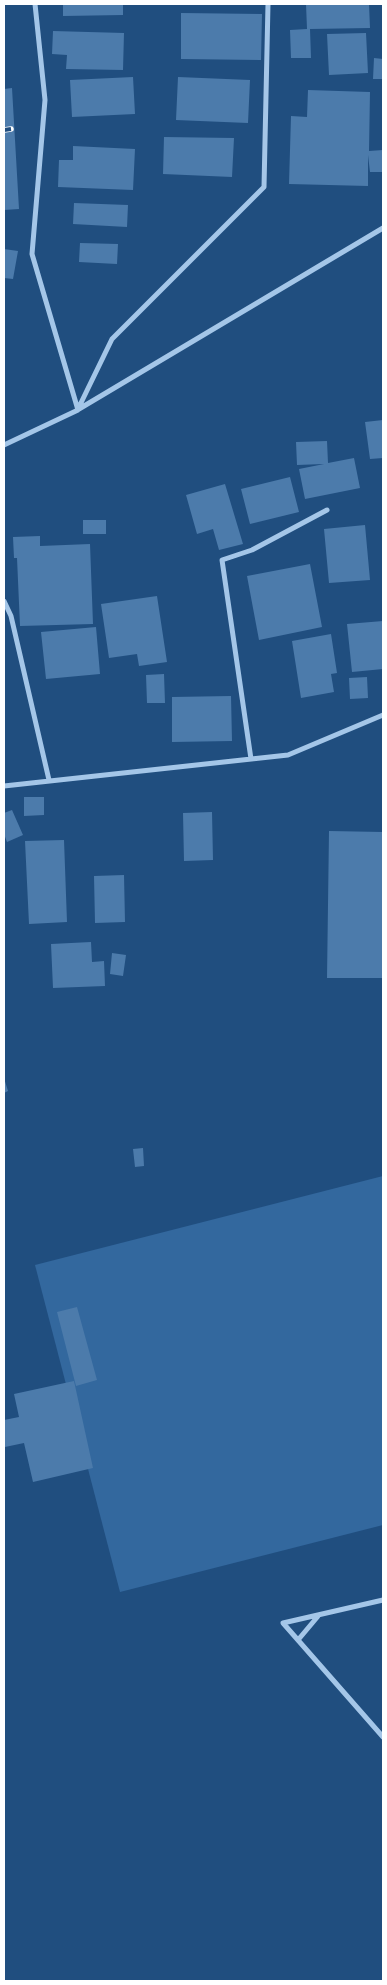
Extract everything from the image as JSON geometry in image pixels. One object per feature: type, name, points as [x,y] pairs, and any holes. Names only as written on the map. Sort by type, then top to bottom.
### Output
[{"type":"street","points":[[35,4],[45,100],[32,254],[78,410]]},
{"type":"street","points":[[78,410],[112,339],[264,187],[268,4]]},
{"type":"street","points":[[4,445],[78,410],[383,228]]},
{"type":"street","points":[[251,759],[222,560],[252,550],[327,510]]},
{"type":"street","points":[[4,601],[11,616],[48,780]]},
{"type":"street","points":[[4,786],[288,755],[383,715]]},
{"type":"street","points":[[383,1600],[283,1623],[383,1737]]},
{"type":"street","points":[[298,1640],[320,1614]]},
{"type":"shaded area","points":[[383,1176],[383,1525],[120,1592],[35,1265]]},
{"type":"building","points":[[63,4],[123,4],[123,15],[63,16]]},
{"type":"building","points":[[306,4],[369,4],[370,28],[310,29],[311,58],[291,58],[290,30],[307,29]]},
{"type":"building","points":[[181,13],[262,14],[261,60],[181,59]]},
{"type":"building","points":[[53,31],[124,33],[123,70],[66,69],[67,55],[52,54]]},
{"type":"building","points":[[366,33],[368,73],[329,75],[327,34]]},
{"type":"building","points":[[374,58],[383,59],[383,79],[373,79]]},
{"type":"building","points":[[133,77],[135,114],[72,117],[70,80]]},
{"type":"building","points":[[178,77],[250,80],[248,123],[176,120]]},
{"type":"building","points":[[12,88],[19,209],[4,210],[4,89]]},
{"type":"building","points":[[308,90],[370,92],[369,151],[383,150],[383,172],[370,172],[368,155],[368,186],[289,184],[291,116],[307,117]]},
{"type":"building","points":[[164,137],[234,138],[232,177],[163,174]]},
{"type":"building","points":[[73,146],[135,149],[133,190],[58,187],[59,160],[73,160]]},
{"type":"building","points":[[74,203],[128,205],[127,227],[73,224]]},
{"type":"building","points":[[80,243],[118,244],[117,264],[79,262]]},
{"type":"building","points":[[4,249],[18,251],[13,279],[4,278]]},
{"type":"building","points":[[383,420],[383,458],[370,459],[365,422]]},
{"type":"building","points":[[327,441],[328,463],[354,458],[360,488],[305,499],[299,469],[324,464],[297,465],[296,442]]},
{"type":"building","points":[[290,477],[299,512],[250,524],[241,489]]},
{"type":"building","points":[[225,484],[243,544],[219,550],[213,529],[197,534],[186,495]]},
{"type":"building","points":[[83,520],[106,520],[106,534],[83,534]]},
{"type":"building","points":[[365,525],[370,580],[329,583],[324,529]]},
{"type":"building","points":[[40,536],[40,546],[90,544],[93,624],[20,626],[17,558],[14,558],[13,537]]},
{"type":"building","points":[[310,564],[322,627],[259,640],[247,576]]},
{"type":"building","points":[[157,596],[167,662],[139,666],[137,654],[109,658],[101,604]]},
{"type":"building","points":[[383,621],[383,669],[352,672],[347,624]]},
{"type":"building","points":[[96,627],[100,674],[46,679],[41,632]]},
{"type":"building","points":[[331,634],[337,673],[331,674],[334,692],[301,698],[292,641]]},
{"type":"building","points":[[164,674],[165,703],[147,703],[146,675]]},
{"type":"building","points":[[367,677],[368,698],[350,699],[349,678]]},
{"type":"building","points":[[231,696],[232,741],[172,742],[172,697]]},
{"type":"building","points":[[24,797],[44,797],[44,815],[24,816]]},
{"type":"building","points":[[12,810],[23,835],[7,842],[4,834],[4,813]]},
{"type":"building","points":[[212,812],[213,860],[184,861],[183,813]]},
{"type":"building","points":[[329,831],[383,832],[383,978],[327,978]]},
{"type":"building","points":[[64,840],[67,922],[29,924],[25,841]]},
{"type":"building","points":[[124,875],[125,922],[95,923],[94,876]]},
{"type":"building","points":[[91,942],[92,962],[104,961],[105,986],[53,988],[51,944]]},
{"type":"building","points":[[112,953],[126,955],[123,976],[110,974]]},
{"type":"building","points":[[4,1078],[8,1091],[4,1093]]},
{"type":"building","points":[[143,1148],[144,1166],[135,1167],[133,1149]]},
{"type":"building","points":[[77,1307],[97,1380],[76,1386],[57,1312]]},
{"type":"building","points":[[74,1381],[93,1468],[33,1482],[24,1443],[5,1447],[4,1420],[19,1417],[14,1394]]},
{"type":"railway","points":[[4,130],[11,129]]}]
